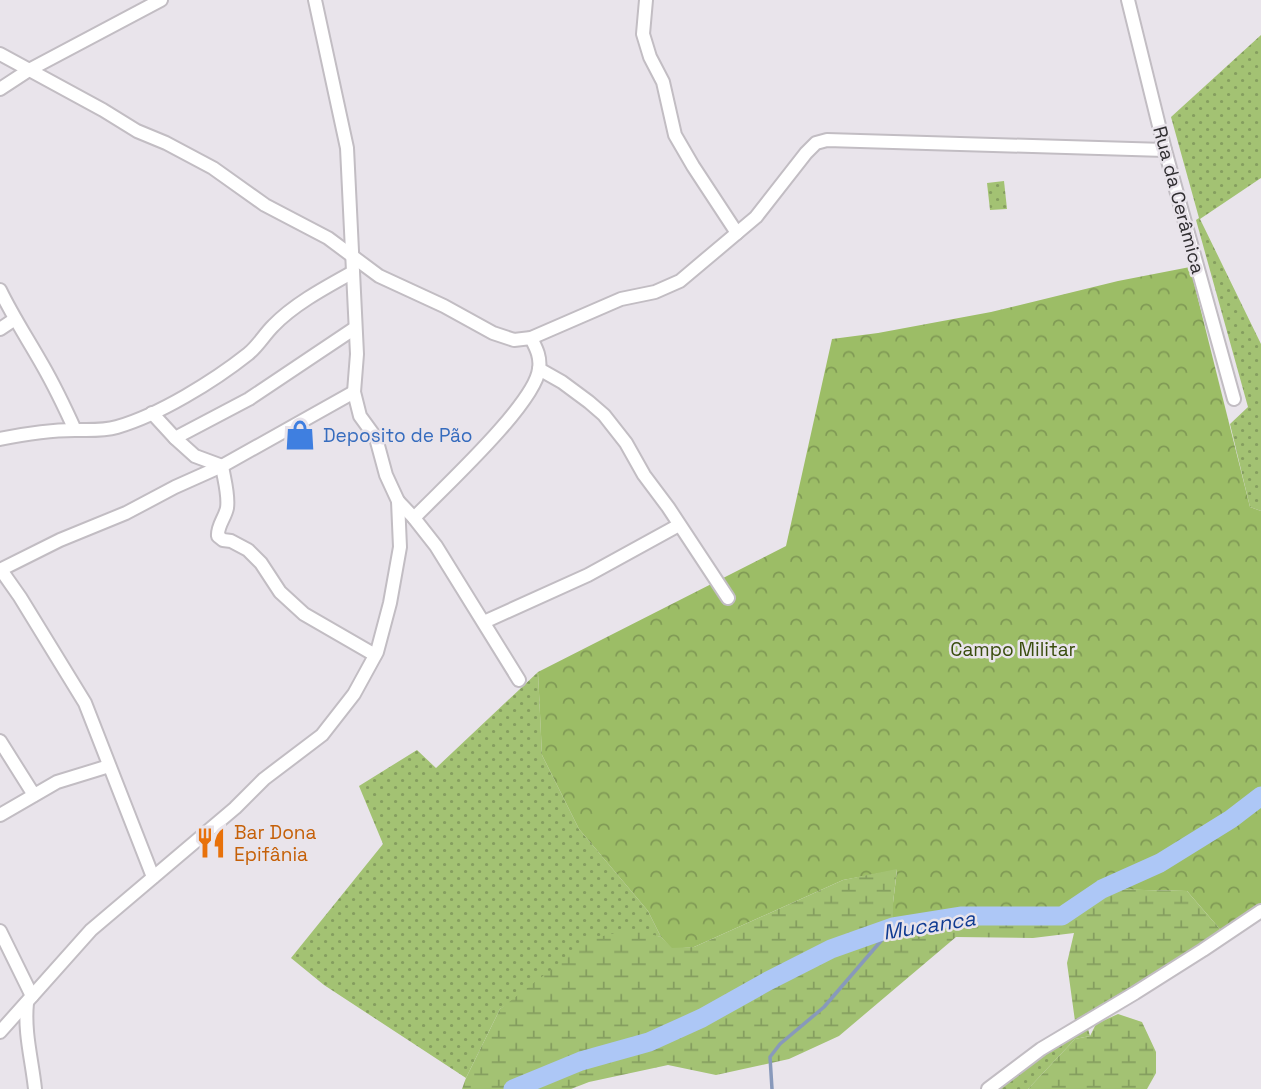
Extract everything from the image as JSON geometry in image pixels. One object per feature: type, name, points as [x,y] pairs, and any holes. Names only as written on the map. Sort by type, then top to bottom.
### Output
[{"type":"street","points":[[0,89],[29,70],[161,0]]},
{"type":"street","points":[[315,0],[346,148],[353,256],[356,354],[354,392],[360,416],[376,438],[386,475],[398,501],[436,546],[519,680]]},
{"type":"street","points":[[646,0],[643,34],[650,57],[663,82],[675,135],[737,233]]},
{"type":"street","name":"Rua da Cerâmica","points":[[1128,0],[1165,150],[1234,399]]},
{"type":"street","points":[[0,54],[137,131],[214,168],[265,205],[328,238],[379,276],[494,333],[514,340],[531,338],[621,299],[655,292],[680,281],[756,217],[816,143],[827,140],[1165,150]]},
{"type":"street","points":[[0,439],[27,433],[116,428],[152,414],[208,382],[250,352],[274,325],[318,291],[353,272]]},
{"type":"street","points":[[0,290],[43,365],[75,430]]},
{"type":"street","points":[[0,329],[15,319]]},
{"type":"street","points":[[175,438],[249,399],[355,328]]},
{"type":"street","points":[[414,518],[504,426],[532,388],[539,369],[538,353],[531,338]]},
{"type":"street","points":[[539,369],[571,389],[604,415],[626,443],[644,475],[728,598]]},
{"type":"street","points":[[153,877],[85,703],[20,597],[0,570],[60,540],[126,513],[176,486],[222,467],[354,392]]},
{"type":"street","points":[[152,414],[195,456],[222,467]]},
{"type":"street","points":[[222,467],[227,503],[217,531],[218,536],[248,550],[261,563],[280,592],[304,614],[375,655]]},
{"type":"street","points":[[0,1032],[91,930],[235,808],[264,779],[322,735],[354,694],[375,655],[390,603],[400,547],[398,501]]},
{"type":"street","points":[[484,622],[588,575],[679,525]]},
{"type":"street","points":[[0,741],[34,795]]},
{"type":"street","points":[[0,815],[57,782],[109,766]]},
{"type":"street","points":[[988,1089],[1041,1049],[1151,984],[1261,911]]},
{"type":"street","points":[[0,931],[30,999],[25,1020],[35,1089]]},
{"type":"green space","points":[[1261,35],[1261,178],[1200,219],[1261,344],[1261,511],[1250,507],[1230,424],[1248,407],[1196,220],[1199,218],[1171,117]]},
{"type":"green space","points":[[1004,181],[1007,209],[990,210],[987,183]]},
{"type":"green space","name":"Campo Militar","points":[[1190,267],[1250,507],[1261,511],[1261,911],[1225,935],[1187,891],[1102,889],[1062,916],[962,916],[893,927],[897,870],[843,880],[694,947],[672,949],[661,937],[648,911],[579,829],[542,755],[538,672],[786,546],[832,339],[991,312],[1118,281]]},
{"type":"green space","points":[[538,672],[542,755],[579,829],[648,911],[661,937],[626,931],[500,1009],[466,1078],[324,985],[291,958],[383,844],[359,786],[417,750],[436,768]]},
{"type":"green space","points":[[897,869],[893,927],[962,916],[1062,916],[1102,889],[1187,891],[1225,935],[1075,1029],[1067,963],[1074,933],[1033,938],[956,937],[839,1036],[789,1059],[716,1075],[668,1065],[589,1082],[571,1089],[462,1089],[500,1009],[591,939],[632,929],[661,937],[672,948],[694,947],[843,880]]},
{"type":"green space","points":[[1118,1014],[1142,1022],[1156,1052],[1156,1073],[1147,1089],[1028,1089],[1075,1039],[1090,1036],[1096,1024]]},
{"type":"green space","points":[[1086,1022],[1090,1036],[1075,1039],[1028,1089],[988,1089]]},
{"type":"waterway","name":"Mucanca","points":[[513,1089],[581,1061],[649,1042],[702,1018],[831,949],[893,927],[962,916],[1062,916],[1102,889],[1160,863],[1231,819],[1261,796]]},
{"type":"waterway","points":[[772,1089],[770,1057],[780,1044],[824,1007],[893,927]]},
{"type":"place","name":"Deposito de Pão","points":[[300,435]]},
{"type":"place","name":"Bar Dona Epifânia","points":[[211,843]]}]
